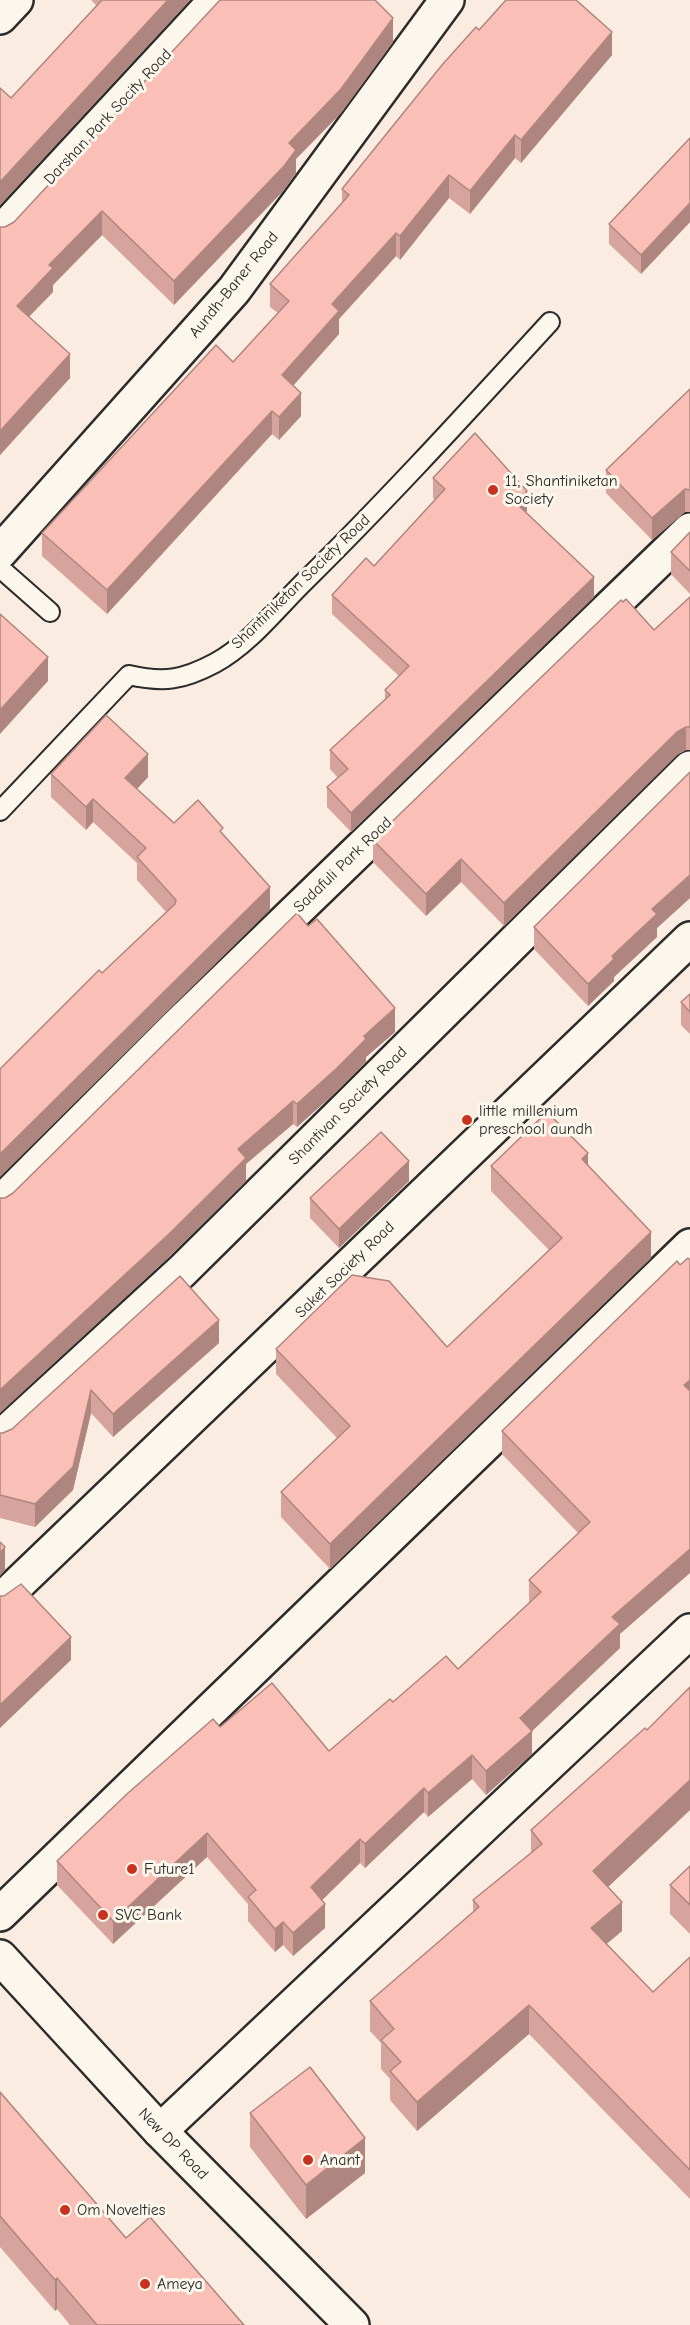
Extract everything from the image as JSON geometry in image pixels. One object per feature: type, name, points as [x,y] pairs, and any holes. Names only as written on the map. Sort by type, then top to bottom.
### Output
[{"type":"street","points":[[0,17],[16,0]]},
{"type":"street","name":"Darshan Park Socity Road","points":[[0,233],[216,0]]},
{"type":"street","name":"Aundh-Baner Road","points":[[0,552],[234,290],[447,0]]},
{"type":"street","name":"Sadafuli Park Road","points":[[0,1203],[176,1027],[690,530]]},
{"type":"street","name":"Shantivan Society Road","points":[[0,1438],[182,1271],[690,768]]},
{"type":"street","name":"Saket Society Road","points":[[0,1601],[690,939]]},
{"type":"street","points":[[0,1914],[690,1246]]},
{"type":"street","points":[[160,2131],[690,1631]]},
{"type":"street","name":"New DP Road","points":[[0,1957],[160,2131],[352,2325]]},
{"type":"lane","name":"Shantiniketan Society Road","points":[[0,811],[129,675],[155,681],[180,679],[217,662],[249,636],[353,534],[550,322]]},
{"type":"lane","points":[[0,568],[50,612]]},
{"type":"building","points":[[102,0],[168,0],[0,182],[0,88],[11,98]]},
{"type":"building","points":[[220,0],[375,0],[393,18],[341,89],[289,143],[296,150],[284,166],[174,281],[102,211],[49,265],[53,268],[17,306],[70,354],[0,431],[0,227],[14,222]]},
{"type":"building","points":[[506,0],[576,0],[612,32],[521,140],[515,135],[470,191],[449,175],[400,236],[396,233],[332,304],[339,311],[282,375],[301,393],[279,417],[272,411],[107,590],[42,533],[216,345],[233,362],[289,301],[270,284],[349,195],[342,189],[442,65],[476,27],[479,30]]},
{"type":"building","points":[[690,138],[690,203],[641,255],[609,224]]},
{"type":"building","points":[[690,389],[690,490],[685,489],[652,518],[606,470]]},
{"type":"building","points":[[475,433],[527,491],[516,503],[594,577],[351,813],[327,787],[348,769],[330,750],[390,695],[385,690],[409,666],[332,595],[366,558],[374,566],[445,489],[433,478]]},
{"type":"building","points":[[690,532],[690,571],[671,552]]},
{"type":"building","points":[[690,597],[690,727],[677,732],[504,903],[461,859],[426,894],[373,840],[621,600],[623,602],[626,599],[654,630]]},
{"type":"building","points":[[0,614],[48,657],[0,710]]},
{"type":"building","points":[[106,715],[148,754],[125,778],[174,823],[198,800],[223,828],[220,831],[270,887],[0,1154],[0,1069],[99,970],[102,973],[175,904],[176,900],[137,857],[146,848],[93,799],[86,807],[51,774]]},
{"type":"building","points":[[690,772],[690,875],[652,909],[657,914],[612,956],[614,959],[588,984],[534,927]]},
{"type":"building","points":[[297,913],[308,926],[317,919],[395,1008],[364,1036],[366,1039],[336,1069],[297,1104],[293,1101],[238,1149],[246,1158],[169,1234],[0,1390],[0,1198],[13,1193]]},
{"type":"building","points":[[690,994],[690,1012],[681,1002]]},
{"type":"building","points":[[547,1112],[588,1153],[582,1159],[651,1232],[330,1544],[281,1492],[350,1426],[276,1349],[352,1275],[389,1281],[447,1347],[562,1238],[491,1166]]},
{"type":"building","points":[[381,1132],[409,1161],[339,1229],[310,1198]]},
{"type":"building","points":[[688,1258],[690,1260],[690,1380],[684,1385],[690,1391],[690,1549],[612,1617],[620,1624],[520,1718],[532,1731],[486,1771],[472,1755],[428,1793],[424,1788],[365,1844],[360,1839],[311,1887],[325,1904],[293,1933],[283,1922],[275,1929],[248,1897],[256,1890],[207,1833],[113,1921],[57,1861],[128,1793],[213,1719],[220,1727],[272,1683],[329,1751],[390,1699],[393,1702],[446,1656],[458,1669],[541,1592],[529,1580],[590,1522],[502,1431],[677,1261],[680,1265]]},
{"type":"building","points":[[180,1276],[219,1320],[113,1414],[91,1390],[73,1467],[35,1504],[0,1495],[0,1433],[12,1429]]},
{"type":"building","points":[[0,1542],[5,1547],[0,1553]]},
{"type":"building","points":[[21,1584],[71,1637],[0,1705],[0,1596],[4,1596]]},
{"type":"building","points":[[690,1687],[690,1780],[593,1871],[622,1902],[591,1928],[653,1992],[690,1957],[690,2170],[529,2005],[417,2102],[390,2071],[401,2062],[381,2040],[394,2029],[370,2001],[479,1907],[473,1900],[542,1844],[531,1830],[645,1728],[647,1730]]},
{"type":"building","points":[[690,1866],[690,1905],[670,1885]]},
{"type":"building","points":[[310,2067],[365,2138],[306,2185],[250,2113]]},
{"type":"building","points":[[0,2092],[126,2238],[150,2217],[244,2325],[97,2325],[0,2216]]},
{"type":"place","name":"11, Shantiniketan Society","points":[[493,490]]},
{"type":"place","name":"little millenium preschool aundh","points":[[467,1120]]},
{"type":"place","name":"Future1","points":[[132,1869]]},
{"type":"place","name":"SVC Bank","points":[[103,1915]]},
{"type":"place","name":"Anant","points":[[308,2160]]},
{"type":"place","name":"Om Novelties","points":[[65,2210]]},
{"type":"place","name":"Ameya","points":[[145,2284]]}]
